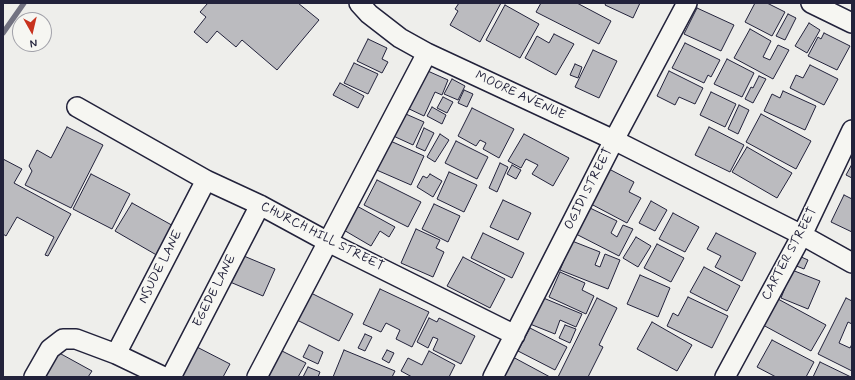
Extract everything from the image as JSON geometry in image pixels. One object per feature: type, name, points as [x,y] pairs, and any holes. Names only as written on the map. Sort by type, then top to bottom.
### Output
[{"type":"street","name":"MOORE AVENUE","points":[[359,3],[369,14],[400,38],[427,53],[614,140],[802,235]]},
{"type":"street","name":"OGIDI STREET","points":[[493,377],[614,140],[688,3]]},
{"type":"street","points":[[811,3],[852,23]]},
{"type":"street","points":[[257,377],[427,53]]},
{"type":"street","name":"CHURCH HILL STREET","points":[[77,107],[206,180],[260,205],[328,242],[515,335]]},
{"type":"street","name":"CARTER STREET","points":[[724,377],[802,235],[852,130]]},
{"type":"street","name":"NSUDE LANE","points":[[116,354],[206,180]]},
{"type":"street","name":"EGEDE LANE","points":[[171,377],[260,205]]},
{"type":"street","points":[[802,235],[852,263]]},
{"type":"street","points":[[34,377],[50,349],[63,339],[76,340],[116,354],[164,377]]},
{"type":"building","points":[[208,3],[298,3],[319,20],[277,70],[242,40],[236,47],[217,31],[207,43],[194,32],[206,17],[200,12]]},
{"type":"building","points":[[459,3],[501,3],[480,42],[450,25],[458,11],[455,9]]},
{"type":"building","points":[[541,3],[577,3],[611,21],[599,44],[536,12]]},
{"type":"building","points":[[606,3],[640,3],[633,18],[605,5]]},
{"type":"building","points":[[755,3],[767,3],[785,12],[772,36],[745,22]]},
{"type":"building","points":[[505,5],[539,24],[520,58],[486,40]]},
{"type":"building","points":[[697,8],[734,25],[721,51],[684,34]]},
{"type":"building","points":[[788,14],[796,18],[785,40],[776,36]]},
{"type":"building","points":[[809,23],[820,30],[807,53],[795,46]]},
{"type":"building","points":[[750,29],[771,41],[763,57],[770,60],[778,45],[789,50],[773,79],[734,58]]},
{"type":"building","points":[[824,33],[850,46],[837,70],[808,56],[818,37],[821,39]]},
{"type":"building","points":[[554,34],[574,44],[556,75],[525,58],[537,36],[549,43]]},
{"type":"building","points":[[368,39],[387,48],[382,59],[388,62],[382,73],[357,61]]},
{"type":"building","points":[[685,43],[720,60],[711,77],[708,75],[704,83],[672,68]]},
{"type":"building","points":[[593,50],[617,61],[599,98],[575,87]]},
{"type":"building","points":[[727,59],[754,73],[742,97],[714,84]]},
{"type":"building","points":[[354,63],[378,74],[368,94],[344,83]]},
{"type":"building","points":[[575,64],[582,67],[578,78],[570,75]]},
{"type":"building","points":[[810,65],[838,79],[824,105],[790,88],[796,75],[803,78]]},
{"type":"building","points":[[421,68],[448,80],[442,95],[435,92],[424,116],[403,106]]},
{"type":"building","points":[[669,71],[703,88],[695,104],[679,97],[675,105],[657,96]]},
{"type":"building","points":[[759,76],[766,79],[753,103],[745,99]]},
{"type":"building","points":[[452,79],[465,86],[458,100],[444,94]]},
{"type":"building","points":[[340,83],[364,96],[358,108],[333,95]]},
{"type":"building","points":[[464,90],[473,94],[467,107],[458,103]]},
{"type":"building","points":[[783,91],[816,106],[805,130],[764,111],[772,94],[780,98]]},
{"type":"building","points":[[711,92],[736,104],[725,127],[700,115]]},
{"type":"building","points":[[443,97],[453,102],[447,113],[437,108]]},
{"type":"building","points":[[739,105],[749,110],[738,134],[728,129]]},
{"type":"building","points":[[432,107],[446,115],[442,124],[427,116]]},
{"type":"building","points":[[472,108],[514,129],[499,158],[483,149],[486,143],[480,140],[476,146],[458,136]]},
{"type":"building","points":[[399,111],[424,122],[413,145],[389,134]]},
{"type":"building","points":[[761,114],[811,141],[796,169],[746,142]]},
{"type":"building","points":[[67,127],[103,145],[71,208],[25,185],[32,171],[29,166],[37,150],[51,158]]},
{"type":"building","points":[[709,127],[744,145],[730,172],[695,155]]},
{"type":"building","points":[[424,128],[434,133],[425,151],[416,147]]},
{"type":"building","points":[[440,134],[449,140],[435,162],[427,157]]},
{"type":"building","points":[[524,134],[569,158],[553,186],[532,174],[538,165],[526,159],[521,168],[508,161]]},
{"type":"building","points":[[386,139],[424,156],[411,185],[372,168]]},
{"type":"building","points":[[456,141],[488,157],[477,179],[445,163]]},
{"type":"building","points":[[747,147],[792,173],[777,198],[732,172]]},
{"type":"building","points":[[3,159],[22,169],[14,183],[71,214],[48,256],[45,255],[54,237],[17,217],[6,236],[3,234]]},
{"type":"building","points":[[500,163],[508,167],[497,192],[489,188]]},
{"type":"building","points":[[852,164],[852,178],[846,175]]},
{"type":"building","points":[[512,165],[521,170],[516,179],[507,174]]},
{"type":"building","points":[[609,169],[634,182],[629,192],[641,198],[627,223],[591,204]]},
{"type":"building","points":[[449,172],[477,185],[464,212],[437,199]]},
{"type":"building","points":[[91,174],[130,194],[112,229],[73,209]]},
{"type":"building","points":[[430,174],[442,181],[433,197],[417,187],[423,176],[427,178]]},
{"type":"building","points":[[377,180],[421,202],[408,227],[364,205]]},
{"type":"building","points":[[844,195],[852,199],[852,232],[831,222]]},
{"type":"building","points":[[503,200],[531,213],[518,240],[490,227]]},
{"type":"building","points":[[651,201],[667,210],[655,231],[639,223]]},
{"type":"building","points":[[132,203],[177,228],[160,257],[115,231]]},
{"type":"building","points":[[434,204],[460,216],[448,242],[422,229]]},
{"type":"building","points":[[355,205],[395,227],[389,237],[380,231],[371,246],[342,229]]},
{"type":"building","points":[[590,208],[617,221],[611,233],[617,237],[623,225],[633,229],[619,256],[576,234]]},
{"type":"building","points":[[673,213],[699,227],[685,252],[659,239]]},
{"type":"building","points":[[416,229],[440,240],[436,248],[444,252],[433,277],[401,263]]},
{"type":"building","points":[[483,233],[524,253],[512,278],[471,258]]},
{"type":"building","points":[[716,233],[756,253],[742,281],[715,267],[721,256],[707,249]]},
{"type":"building","points":[[636,237],[651,246],[638,267],[623,258]]},
{"type":"building","points":[[572,241],[600,252],[595,265],[600,267],[605,254],[620,260],[608,289],[560,270]]},
{"type":"building","points":[[657,244],[684,258],[671,282],[644,268]]},
{"type":"building","points":[[227,249],[275,269],[263,296],[216,276]]},
{"type":"building","points":[[799,256],[808,260],[804,269],[794,265]]},
{"type":"building","points":[[463,257],[505,279],[490,308],[447,286]]},
{"type":"building","points":[[704,267],[740,286],[727,311],[690,292]]},
{"type":"building","points":[[792,270],[820,281],[808,309],[781,298]]},
{"type":"building","points":[[560,272],[585,283],[582,290],[594,296],[586,314],[549,297]]},
{"type":"building","points":[[640,275],[670,288],[658,317],[627,304]]},
{"type":"building","points":[[380,289],[429,312],[412,347],[396,339],[400,330],[386,323],[381,332],[363,324]]},
{"type":"building","points":[[311,293],[353,314],[339,341],[297,320]]},
{"type":"building","points":[[541,297],[582,314],[576,327],[560,320],[555,334],[530,324]]},
{"type":"building","points":[[688,297],[728,316],[712,348],[667,326],[673,313],[678,316]]},
{"type":"building","points":[[597,298],[617,308],[599,345],[603,347],[588,377],[558,377]]},
{"type":"building","points":[[846,298],[852,301],[852,324],[848,322],[839,343],[850,348],[852,344],[852,371],[818,354]]},
{"type":"building","points":[[778,299],[826,325],[811,351],[763,325]]},
{"type":"building","points":[[429,318],[437,322],[439,318],[475,336],[461,364],[433,350],[438,339],[433,337],[428,348],[417,342]]},
{"type":"building","points":[[652,322],[692,345],[677,371],[637,349]]},
{"type":"building","points":[[565,325],[576,329],[570,343],[559,338]]},
{"type":"building","points":[[530,328],[567,347],[555,370],[518,351]]},
{"type":"building","points":[[365,334],[372,337],[365,351],[358,348]]},
{"type":"building","points":[[772,340],[814,362],[806,377],[776,377],[757,367]]},
{"type":"building","points":[[193,345],[230,364],[223,377],[183,377],[177,374]]},
{"type":"building","points":[[309,345],[323,352],[318,364],[303,357]]},
{"type":"building","points":[[52,349],[92,371],[88,377],[39,377]]},
{"type":"building","points":[[280,350],[306,363],[298,377],[266,377]]},
{"type":"building","points":[[344,350],[395,371],[392,377],[333,377]]},
{"type":"building","points":[[387,350],[394,353],[389,363],[382,359]]},
{"type":"building","points":[[429,351],[455,365],[449,377],[412,377],[401,371],[408,358],[422,365]]},
{"type":"building","points":[[511,356],[550,377],[499,377]]},
{"type":"building","points":[[820,362],[851,377],[813,377]]},
{"type":"building","points":[[308,367],[320,372],[318,377],[303,377]]},
{"type":"waterway","points":[[3,33],[24,3]]}]
